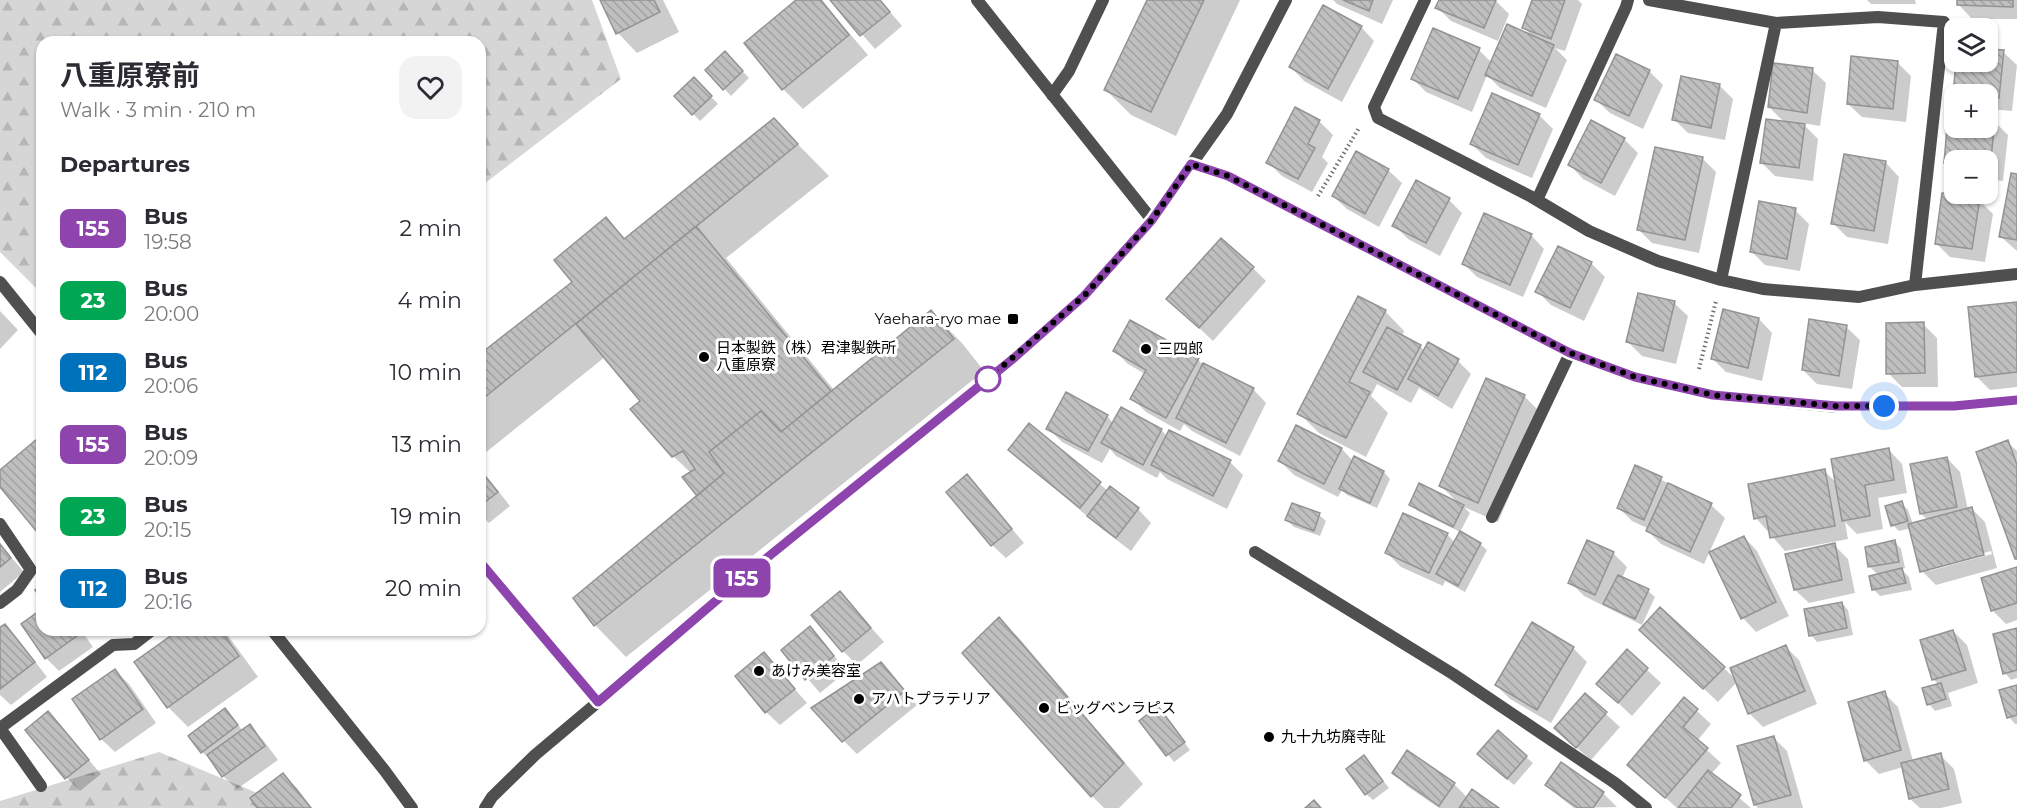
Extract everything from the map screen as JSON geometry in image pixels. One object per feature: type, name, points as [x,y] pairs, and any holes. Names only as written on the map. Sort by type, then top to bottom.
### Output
[{"type":"street","points":[[977,0],[1152,220]]},
{"type":"street","points":[[1052,95],[1069,71],[1103,0]]},
{"type":"street","points":[[485,808],[492,797],[535,755],[753,569],[1014,358],[1084,296],[1152,220],[1227,114],[1286,0]]},
{"type":"street","points":[[1425,0],[1374,107],[1378,118],[1536,200],[1588,231],[1658,261],[1721,280],[1763,289],[1859,297],[1915,285],[2017,274]]},
{"type":"street","points":[[1536,200],[1628,0]]},
{"type":"street","points":[[1649,0],[1776,23],[1878,17],[1944,22],[1915,285]]},
{"type":"street","points":[[1721,280],[1776,23]]},
{"type":"street","points":[[1191,164],[1228,176],[1570,353],[1635,377],[1713,395],[1837,406],[1954,406],[2017,400]]},
{"type":"street","points":[[0,282],[36,327]]},
{"type":"street","points":[[1492,517],[1570,353]]},
{"type":"street","points":[[0,524],[31,570],[17,590],[0,603]]},
{"type":"street","points":[[1255,552],[1453,674],[1615,783],[1646,808]]},
{"type":"street","points":[[486,569],[598,702]]},
{"type":"street","points":[[41,786],[0,728],[113,645],[134,644],[144,636]]},
{"type":"street","points":[[277,636],[412,808]]},
{"type":"path","points":[[1318,197],[1359,129],[1375,113]]},
{"type":"path","points":[[1698,374],[1721,280]]},
{"type":"green space","points":[[0,0],[592,0],[621,79],[486,182],[486,36],[36,36],[36,288],[0,252]]},
{"type":"green space","points":[[159,752],[276,801],[279,808],[0,808],[0,801]]},
{"type":"building","points":[[600,0],[654,0],[660,12],[616,34]]},
{"type":"building","points":[[796,0],[821,0],[849,35],[782,90],[744,43]]},
{"type":"building","points":[[830,0],[880,0],[890,12],[860,36]]},
{"type":"building","points":[[1147,0],[1204,0],[1151,112],[1104,90]]},
{"type":"building","points":[[1343,0],[1373,0],[1369,11]]},
{"type":"building","points":[[1439,0],[1496,0],[1484,28],[1435,8]]},
{"type":"building","points":[[1532,0],[1565,0],[1551,39],[1522,28]]},
{"type":"building","points":[[1957,0],[2013,0],[2013,7],[1957,5]]},
{"type":"building","points":[[1323,5],[1362,26],[1328,89],[1289,67]]},
{"type":"building","points":[[1507,24],[1554,45],[1532,96],[1485,75]]},
{"type":"building","points":[[1433,28],[1480,48],[1458,99],[1411,79]]},
{"type":"building","points":[[1998,50],[2004,50],[1999,98],[1998,84],[1954,84],[1955,72],[1998,72]]},
{"type":"building","points":[[725,51],[743,71],[723,90],[705,70]]},
{"type":"building","points":[[1616,54],[1650,70],[1629,116],[1594,100]]},
{"type":"building","points":[[1851,56],[1898,61],[1893,109],[1847,104]]},
{"type":"building","points":[[1773,63],[1813,68],[1807,113],[1768,107]]},
{"type":"building","points":[[1681,76],[1720,84],[1711,128],[1672,120]]},
{"type":"building","points":[[694,77],[712,96],[692,115],[674,96]]},
{"type":"building","points":[[1492,93],[1540,114],[1518,165],[1470,144]]},
{"type":"building","points":[[1295,107],[1320,120],[1308,144],[1315,148],[1298,179],[1266,163]]},
{"type":"building","points":[[774,118],[798,144],[486,396],[486,349],[572,282],[554,260],[606,217],[624,239]]},
{"type":"building","points":[[1766,119],[1805,124],[1799,168],[1760,163]]},
{"type":"building","points":[[1591,120],[1625,138],[1601,183],[1568,165]]},
{"type":"building","points":[[1946,138],[1993,138],[1992,150],[1945,150]]},
{"type":"building","points":[[1655,147],[1703,157],[1685,240],[1637,230]]},
{"type":"building","points":[[1356,151],[1389,169],[1365,214],[1332,196]]},
{"type":"building","points":[[1844,154],[1886,161],[1874,231],[1831,224]]},
{"type":"building","points":[[2011,173],[2017,174],[2017,240],[1999,237]]},
{"type":"building","points":[[1416,180],[1450,198],[1426,243],[1392,226]]},
{"type":"building","points":[[1942,193],[1944,193],[1944,204],[1979,204],[1972,249],[1935,244]]},
{"type":"building","points":[[1759,201],[1796,208],[1787,259],[1750,252]]},
{"type":"building","points":[[1484,213],[1532,234],[1510,285],[1462,264]]},
{"type":"building","name":"日本製鉄（株）君津製鉄所 八重原寮","points":[[696,226],[831,391],[781,432],[761,411],[709,452],[724,473],[697,496],[682,477],[695,469],[683,451],[672,457],[630,409],[640,401],[576,324]]},
{"type":"building","points":[[1221,238],[1254,267],[1199,328],[1166,299]]},
{"type":"building","points":[[1558,246],[1592,262],[1570,308],[1535,292]]},
{"type":"building","points":[[1638,293],[1675,301],[1663,351],[1626,342]]},
{"type":"building","points":[[1358,296],[1386,310],[1349,382],[1370,392],[1346,438],[1297,414]]},
{"type":"building","points":[[2017,302],[2017,372],[1975,377],[1968,307]]},
{"type":"building","points":[[1723,309],[1759,318],[1748,368],[1711,359]]},
{"type":"building","points":[[931,310],[954,339],[594,626],[573,598],[724,473],[709,452],[761,411],[781,432]]},
{"type":"building","points":[[1809,319],[1847,325],[1839,376],[1802,370]]},
{"type":"building","points":[[1130,320],[1199,358],[1166,418],[1130,399],[1146,370],[1113,351]]},
{"type":"building","points":[[1924,322],[1925,373],[1886,374],[1886,323]]},
{"type":"building","points":[[1387,327],[1421,345],[1397,390],[1363,372]]},
{"type":"building","points":[[1428,342],[1459,359],[1438,396],[1408,379]]},
{"type":"building","points":[[1203,363],[1254,388],[1226,443],[1176,418]]},
{"type":"building","points":[[1486,378],[1525,395],[1478,503],[1439,486]]},
{"type":"building","points":[[1066,392],[1108,415],[1088,451],[1046,429]]},
{"type":"building","points":[[1121,407],[1162,429],[1143,465],[1101,443]]},
{"type":"building","points":[[1029,423],[1101,482],[1080,508],[1008,450]]},
{"type":"building","points":[[1296,425],[1342,448],[1324,484],[1278,461]]},
{"type":"building","points":[[1169,430],[1231,460],[1213,496],[1151,465]]},
{"type":"building","points":[[36,440],[36,531],[0,487],[0,470]]},
{"type":"building","points":[[2008,440],[2017,465],[2017,559],[2015,559],[1976,452]]},
{"type":"building","points":[[1889,448],[1894,480],[1865,485],[1870,516],[1842,521],[1831,459]]},
{"type":"building","points":[[1354,456],[1384,471],[1370,503],[1339,489]]},
{"type":"building","points":[[1947,457],[1957,507],[1920,514],[1910,464]]},
{"type":"building","points":[[1635,465],[1662,477],[1644,520],[1617,508]]},
{"type":"building","points":[[1825,469],[1835,526],[1770,538],[1766,516],[1754,519],[1748,484]]},
{"type":"building","points":[[967,474],[1012,529],[991,546],[946,492]]},
{"type":"building","points":[[486,477],[498,492],[486,501]]},
{"type":"building","points":[[1419,483],[1464,505],[1453,527],[1409,505]]},
{"type":"building","points":[[1668,483],[1712,503],[1690,552],[1646,531]]},
{"type":"building","points":[[1110,486],[1139,508],[1116,538],[1087,516]]},
{"type":"building","points":[[1902,501],[1908,521],[1891,526],[1885,506]]},
{"type":"building","points":[[1292,503],[1320,513],[1314,531],[1285,520]]},
{"type":"building","points":[[1972,507],[1984,555],[1920,572],[1908,524]]},
{"type":"building","points":[[1403,513],[1448,533],[1429,573],[1385,553]]},
{"type":"building","points":[[1460,531],[1481,543],[1458,586],[1436,574]]},
{"type":"building","points":[[1744,536],[1776,602],[1741,619],[1709,552]]},
{"type":"building","points":[[1587,540],[1614,552],[1595,595],[1568,583]]},
{"type":"building","points":[[1895,540],[1899,562],[1868,567],[1865,547]]},
{"type":"building","points":[[1835,543],[1842,580],[1794,590],[1785,554]]},
{"type":"building","points":[[0,544],[11,558],[0,567]]},
{"type":"building","points":[[2017,567],[2017,603],[1991,611],[1981,578]]},
{"type":"building","points":[[1902,568],[1906,583],[1872,590],[1869,576]]},
{"type":"building","points":[[1618,575],[1649,589],[1635,619],[1603,604]]},
{"type":"building","points":[[840,591],[871,628],[842,652],[811,615]]},
{"type":"building","points":[[1842,602],[1847,628],[1809,636],[1804,609]]},
{"type":"building","points":[[1660,607],[1725,667],[1703,689],[1639,630]]},
{"type":"building","points":[[36,613],[36,636],[77,636],[45,659],[21,624]]},
{"type":"building","name":"ビッグベンラピス","points":[[999,617],[1124,763],[1091,797],[962,653]]},
{"type":"building","points":[[1532,622],[1574,647],[1537,710],[1495,685]]},
{"type":"building","points":[[5,624],[35,662],[0,689],[0,627]]},
{"type":"building","points":[[810,626],[834,656],[805,680],[781,650]]},
{"type":"building","points":[[2017,628],[2017,670],[2003,674],[1993,634]]},
{"type":"building","points":[[1953,630],[1966,670],[1932,680],[1920,640]]},
{"type":"building","points":[[171,636],[225,636],[239,656],[167,708],[134,662]]},
{"type":"building","points":[[1786,645],[1805,691],[1748,714],[1730,668]]},
{"type":"building","points":[[1627,649],[1648,668],[1618,703],[1596,684]]},
{"type":"building","points":[[764,652],[795,689],[765,713],[735,676]]},
{"type":"building","name":"アハトプラテリア","points":[[881,662],[905,691],[842,742],[811,708]]},
{"type":"building","points":[[115,669],[143,709],[100,740],[72,699]]},
{"type":"building","points":[[1941,683],[1946,699],[1927,705],[1922,688]]},
{"type":"building","points":[[2017,685],[2017,715],[2007,718],[1999,690]]},
{"type":"building","points":[[1885,691],[1901,750],[1864,761],[1848,702]]},
{"type":"building","points":[[1585,693],[1607,712],[1576,748],[1554,728]]},
{"type":"building","points":[[1684,697],[1698,709],[1683,727],[1708,748],[1665,798],[1627,765]]},
{"type":"building","points":[[1158,706],[1185,742],[1166,756],[1139,721]]},
{"type":"building","points":[[225,708],[238,725],[201,753],[188,736]]},
{"type":"building","points":[[48,711],[89,760],[65,779],[25,730]]},
{"type":"building","points":[[250,724],[265,746],[222,777],[207,755]]},
{"type":"building","points":[[1498,730],[1527,756],[1507,779],[1477,754]]},
{"type":"building","points":[[1774,736],[1791,795],[1754,805],[1737,746]]},
{"type":"building","points":[[1407,750],[1455,783],[1439,806],[1392,773]]},
{"type":"building","points":[[1941,753],[1949,789],[1909,799],[1901,763]]},
{"type":"building","points":[[1364,755],[1383,781],[1365,795],[1346,769]]},
{"type":"building","points":[[1561,762],[1604,792],[1593,808],[1578,808],[1545,785]]},
{"type":"building","points":[[1708,770],[1741,795],[1731,808],[1678,808]]},
{"type":"building","points":[[283,773],[311,808],[257,808],[250,798]]},
{"type":"building","points":[[1472,789],[1499,808],[1459,808]]},
{"type":"building","points":[[1314,800],[1321,808],[1305,808]]},
{"type":"bus line","name":"155","points":[[486,569],[598,702],[753,569],[1014,358],[1084,296],[1152,220],[1191,164],[1228,176],[1570,353],[1635,377],[1713,395],[1837,406],[1954,406],[2017,400]]},
{"type":"place","name":"Yaehara-ryo mae","points":[[1013,319]]},
{"type":"place","name":"三四郎","points":[[1146,349]]},
{"type":"place","name":"日本製鉄（株）君津製鉄所 八重原寮","points":[[704,357]]},
{"type":"place","name":"あけみ美容室","points":[[759,671]]},
{"type":"place","name":"アハトプラテリア","points":[[859,699]]},
{"type":"place","name":"ビッグベンラピス","points":[[1044,708]]},
{"type":"place","name":"九十九坊廃寺阯","points":[[1269,737]]},
{"type":"route","points":[[988,379],[1084,296],[1152,220],[1191,164],[1228,176],[1570,353],[1635,377],[1713,395],[1837,406],[1884,406]]}]
